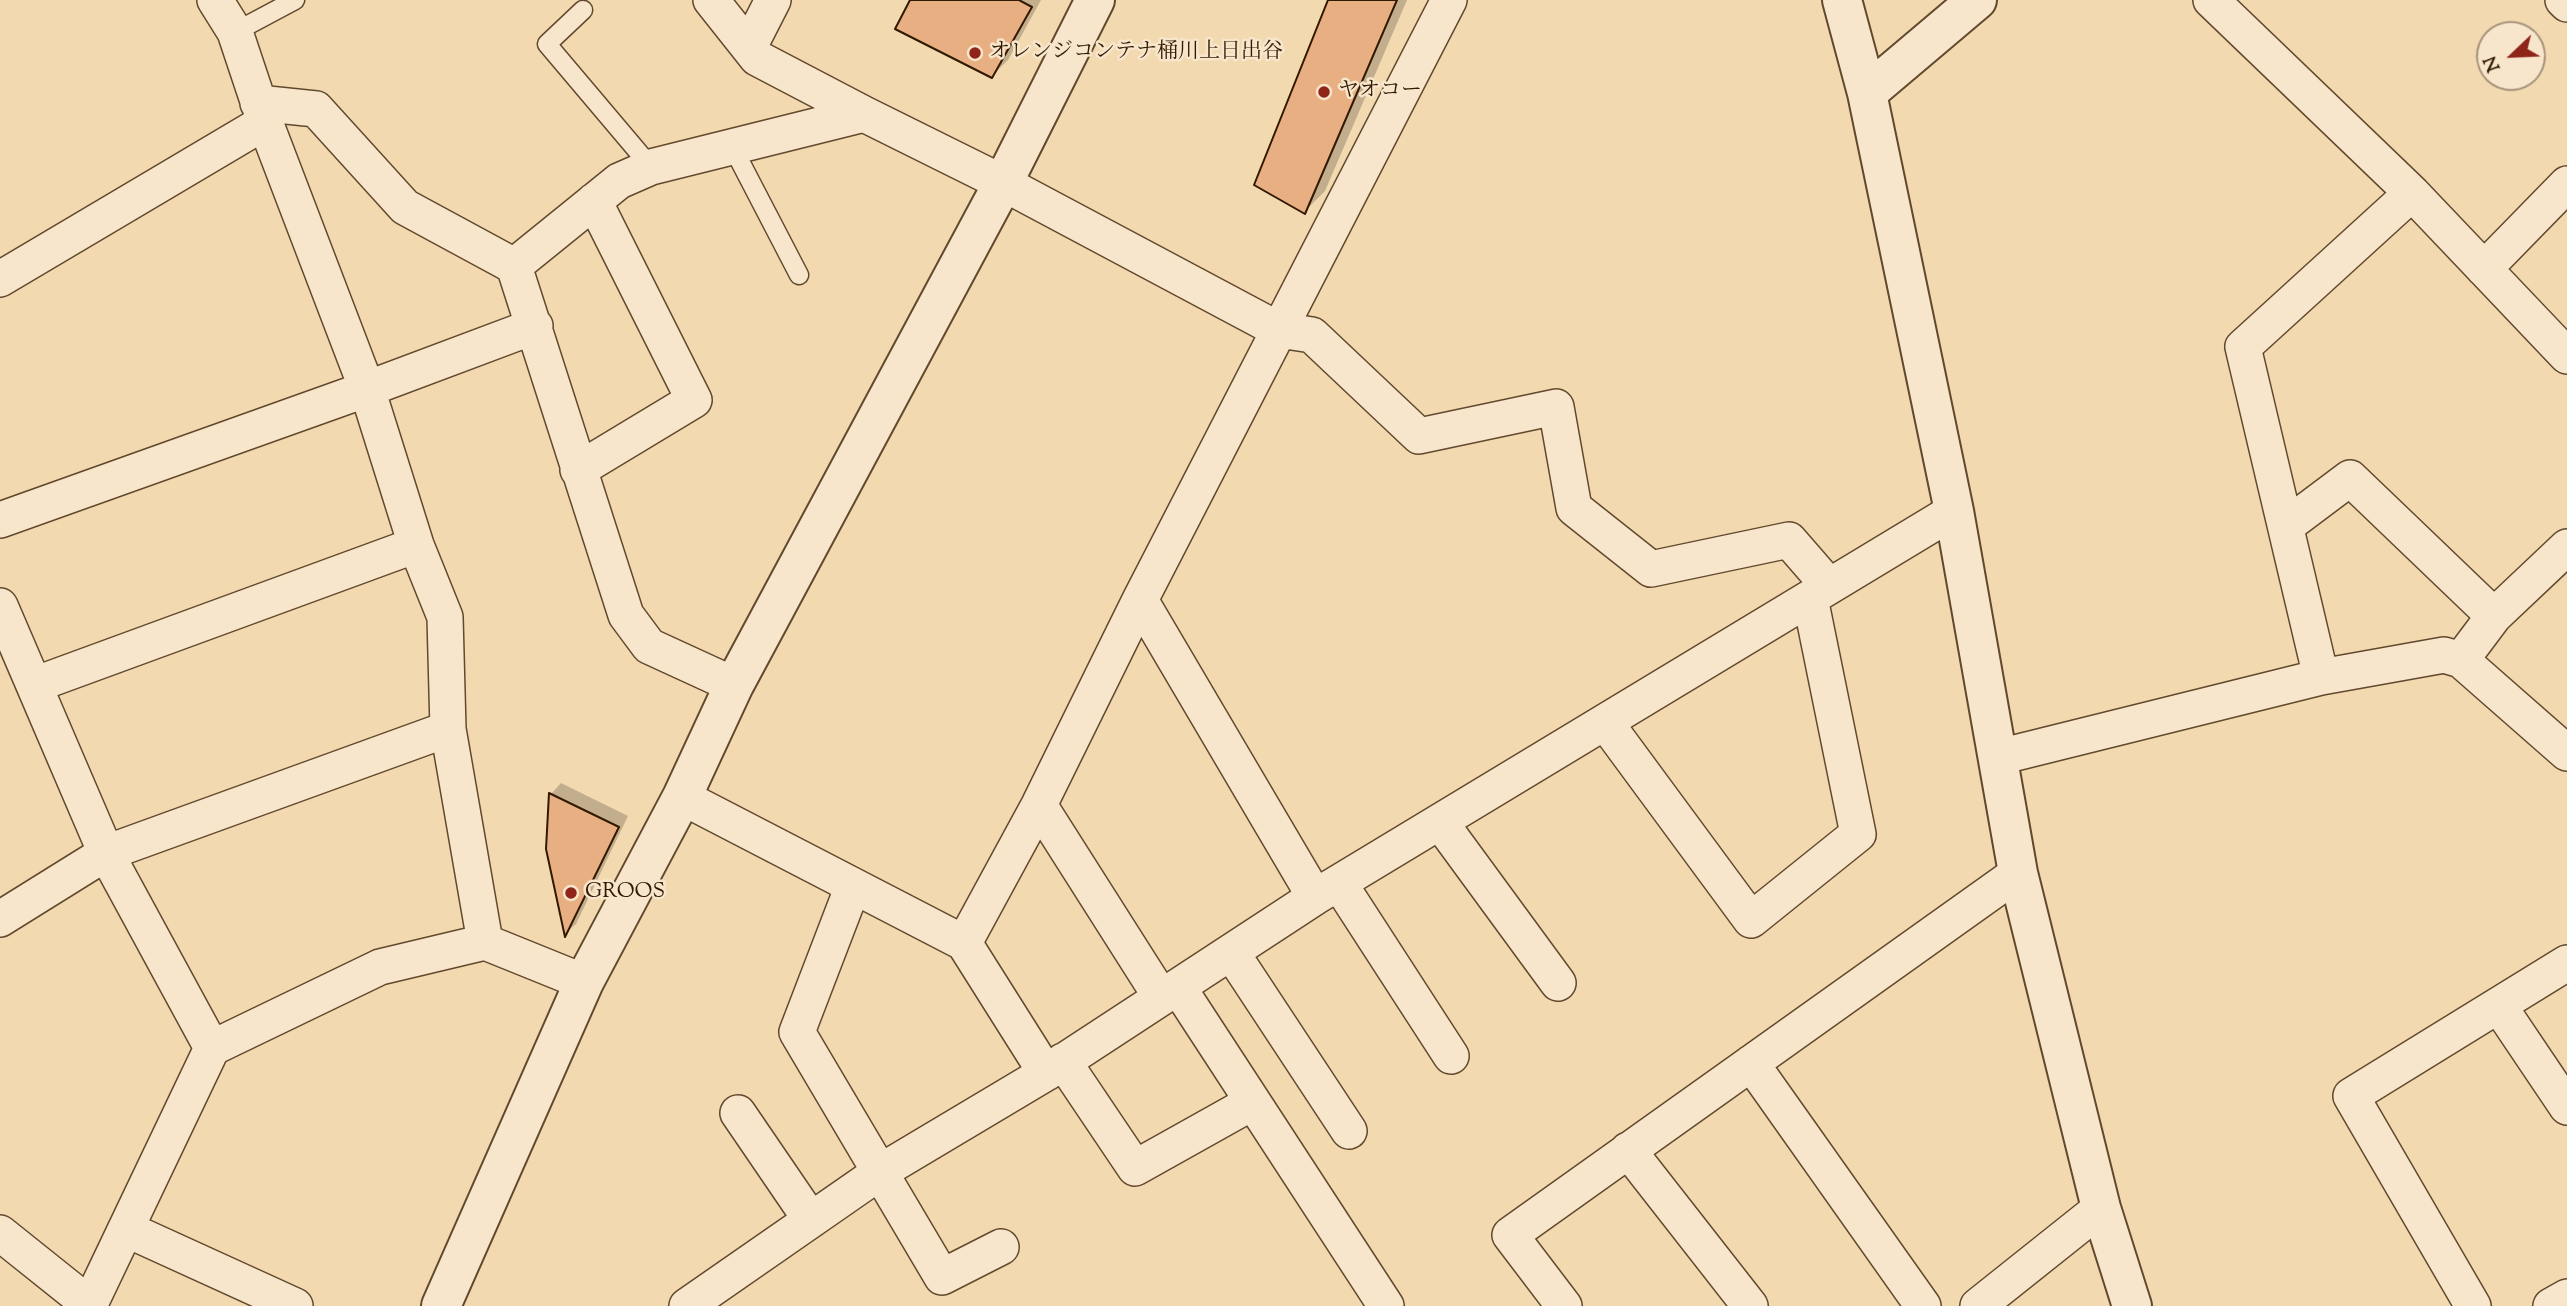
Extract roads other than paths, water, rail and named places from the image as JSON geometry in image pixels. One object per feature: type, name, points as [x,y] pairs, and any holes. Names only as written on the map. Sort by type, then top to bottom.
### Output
[{"type":"street","points":[[215,0],[235,32],[261,113],[367,390],[416,545],[445,617],[448,729],[485,943]]},
{"type":"street","points":[[711,0],[757,58],[1003,183],[1279,330],[1312,335],[1419,436],[1556,407],[1574,508],[1651,569],[1789,540],[1819,592],[1858,834],[1751,920],[1605,722]]},
{"type":"street","points":[[749,47],[773,0]]},
{"type":"street","points":[[441,1306],[584,982],[682,797],[734,685],[1003,183],[1096,0]]},
{"type":"street","points":[[964,943],[1039,805],[1140,600],[1449,0]]},
{"type":"street","points":[[1842,0],[1867,93],[1954,511],[2018,873],[2102,1208],[2132,1306]]},
{"type":"street","points":[[1867,93],[1977,0]]},
{"type":"street","points":[[2211,0],[2412,193],[2567,356]]},
{"type":"street","points":[[2563,0],[2567,4]]},
{"type":"street","points":[[0,279],[261,113],[316,109],[405,207],[513,266],[535,326],[578,470],[626,615],[649,646],[734,685]]},
{"type":"street","points":[[513,266],[619,181],[650,167],[864,114]]},
{"type":"street","points":[[2484,269],[2567,184]]},
{"type":"street","points":[[2321,677],[2243,347],[2412,193]]},
{"type":"street","points":[[578,470],[694,400],[594,201]]},
{"type":"street","points":[[0,520],[367,390],[535,326]]},
{"type":"street","points":[[2286,526],[2350,478],[2494,617]]},
{"type":"street","points":[[687,1306],[880,1172],[1055,1067],[1327,890],[1954,511]]},
{"type":"street","points":[[34,685],[416,545]]},
{"type":"street","points":[[2461,660],[2494,617],[2567,547]]},
{"type":"street","points":[[1140,600],[1327,890],[1451,1056]]},
{"type":"street","points":[[0,607],[9,653],[34,685],[106,853],[212,1048]]},
{"type":"street","points":[[1999,757],[2321,677],[2444,655],[2461,660],[2567,752]]},
{"type":"street","points":[[0,919],[106,853],[448,729]]},
{"type":"street","points":[[682,797],[964,943],[1055,1067],[1135,1168],[1253,1102]]},
{"type":"street","points":[[1039,805],[1169,992],[1253,1102],[1386,1306]]},
{"type":"street","points":[[1440,822],[1558,983]]},
{"type":"street","points":[[1564,1306],[1510,1235],[2018,873]]},
{"type":"street","points":[[853,886],[797,1032],[942,1277],[1001,1247]]},
{"type":"street","points":[[0,1233],[89,1306],[212,1048],[380,967],[485,943],[584,982]]},
{"type":"street","points":[[1231,952],[1349,1130]]},
{"type":"street","points":[[2473,1306],[2351,1096],[2567,963]]},
{"type":"street","points":[[2499,1006],[2567,1107]]},
{"type":"street","points":[[1751,1063],[1923,1306]]},
{"type":"street","points":[[738,1113],[811,1220]]},
{"type":"street","points":[[1628,1150],[1750,1306]]},
{"type":"street","points":[[1978,1306],[2102,1208]]},
{"type":"street","points":[[126,1230],[254,1298],[295,1306]]},
{"type":"street","points":[[2551,1306],[2567,1297]]},
{"type":"lane","points":[[235,32],[295,0]]},
{"type":"lane","points":[[583,10],[547,44],[650,167]]},
{"type":"lane","points":[[732,146],[799,275]]},
{"type":"place","name":"オレンジコンテナ桶川上日出谷","points":[[975,53]]},
{"type":"place","name":"ヤオコー","points":[[1324,92]]},
{"type":"place","name":"GROOS","points":[[571,893]]}]
